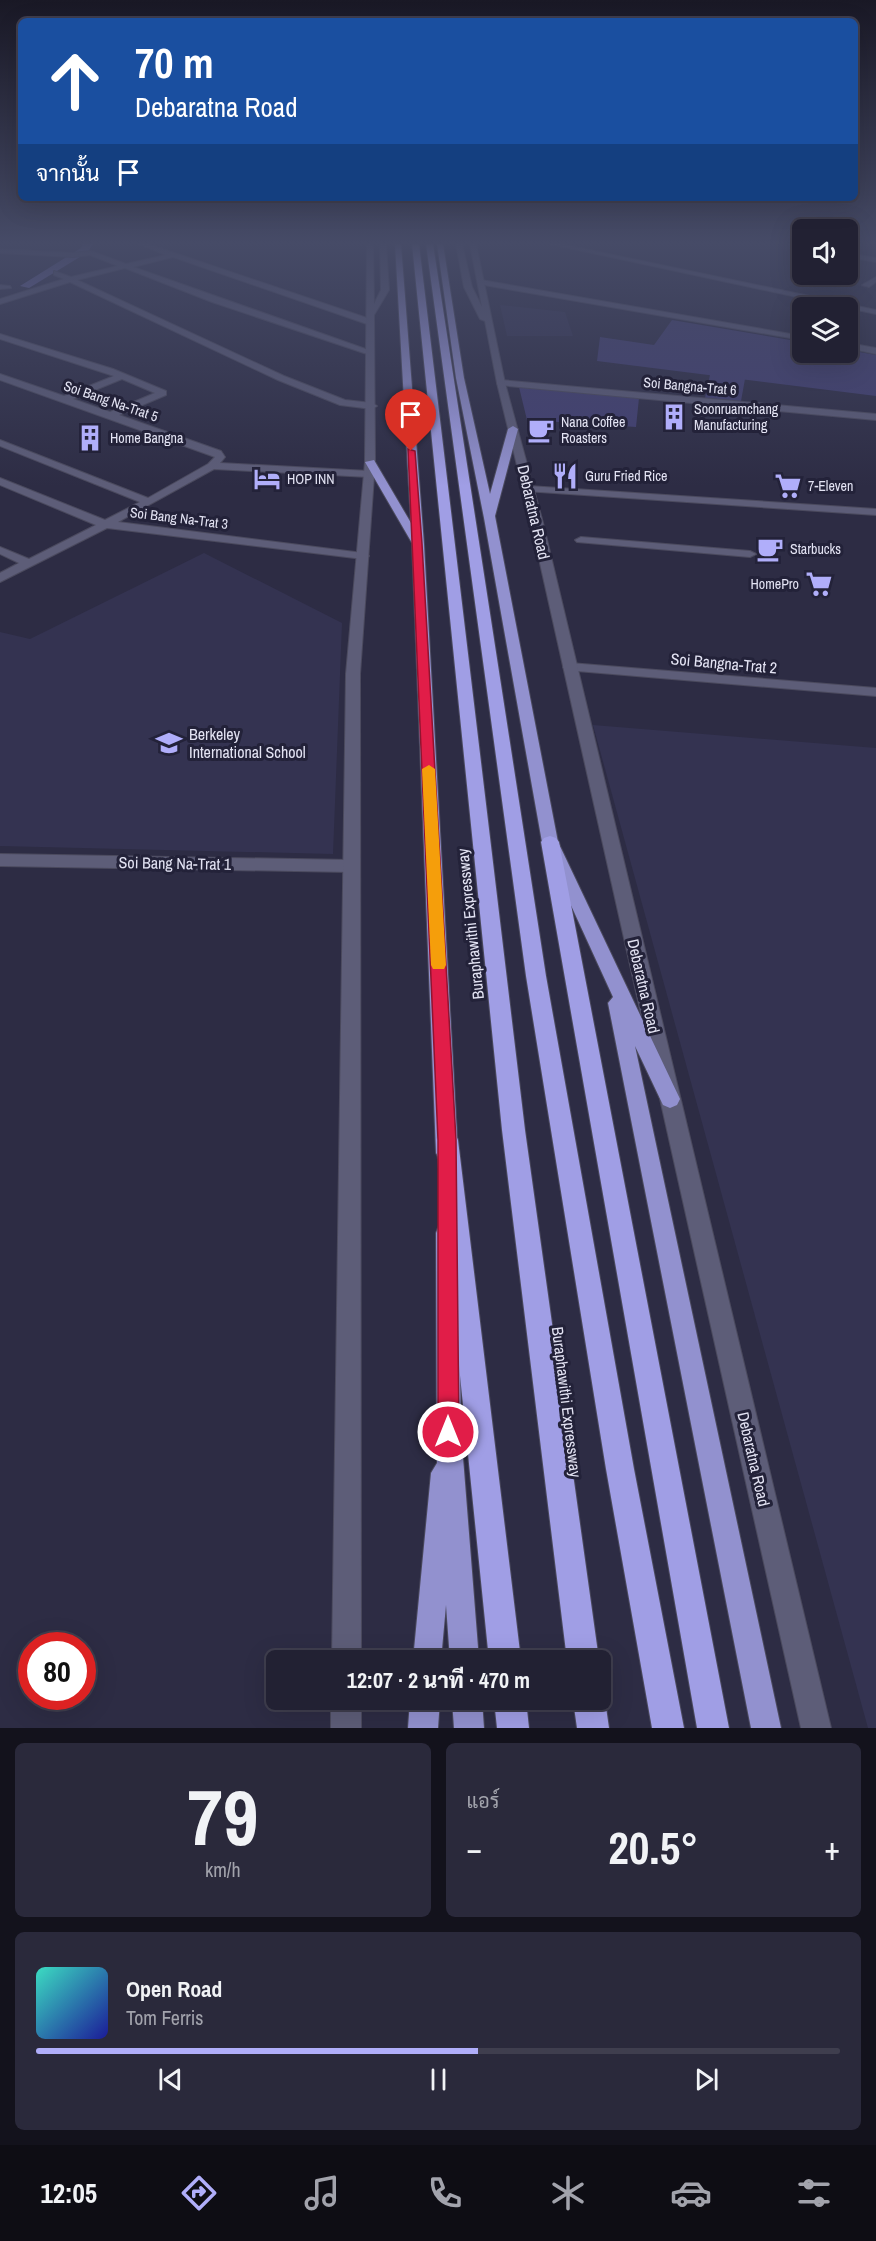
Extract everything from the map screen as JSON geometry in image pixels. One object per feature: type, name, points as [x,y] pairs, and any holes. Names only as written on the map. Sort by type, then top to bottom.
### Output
[{"type":"highway","points":[[403,325],[418,544],[447,1140],[448,1432],[463,1650]]},
{"type":"highway","name":"Buraphawithi Expressway","points":[[424,325],[496,980],[553,1453],[582,1650]]},
{"type":"highway","points":[[441,325],[536,975],[668,1728]]},
{"type":"highway","points":[[452,325],[460,378],[490,518],[713,1728]]},
{"type":"highway","points":[[490,518],[513,429]]},
{"type":"highway","points":[[370,468],[418,544]]},
{"type":"highway","points":[[550,842],[670,1099]]},
{"type":"highway","points":[[611,975],[766,1728]]},
{"type":"highway","points":[[447,1140],[504,1650]]},
{"type":"highway","points":[[428,1650],[448,1432]]},
{"type":"highway","points":[[423,1728],[424,1710]]},
{"type":"highway","points":[[468,1710],[469,1728]]},
{"type":"highway","points":[[511,1710],[513,1728]]},
{"type":"highway","points":[[590,1710],[593,1728]]},
{"type":"street","points":[[167,325],[281,378],[343,404],[372,406]]},
{"type":"street","points":[[288,325],[370,352]]},
{"type":"street","points":[[346,1650],[353,674],[370,468],[372,406],[370,325]]},
{"type":"street","name":"Debaratna Road","points":[[488,325],[529,489],[816,1728]]},
{"type":"street","points":[[725,325],[792,336]]},
{"type":"street","points":[[0,336],[121,376],[163,393],[112,415]]},
{"type":"street","points":[[858,348],[876,351]]},
{"type":"street","points":[[63,400],[121,376]]},
{"type":"street","name":"Soi Bang Na-Trat 5","points":[[0,377],[217,453],[220,457],[212,466]]},
{"type":"street","name":"Soi Bangna-Trat 6","points":[[501,383],[876,417]]},
{"type":"street","points":[[0,443],[149,502]]},
{"type":"street","points":[[0,578],[149,502],[212,466],[370,468]]},
{"type":"street","name":"Soi Bang Na-Trat 3","points":[[0,481],[104,524],[363,556]]},
{"type":"street","points":[[529,489],[876,512]]},
{"type":"street","points":[[581,540],[750,554]]},
{"type":"street","points":[[0,550],[28,563]]},
{"type":"street","name":"Soi Bangna-Trat 2","points":[[570,667],[876,692]]},
{"type":"street","name":"Soi Bang Na-Trat 1","points":[[0,860],[350,866]]},
{"type":"street","points":[[346,1710],[346,1728]]},
{"type":"shaded area","points":[[504,325],[569,325],[573,336],[507,336]]},
{"type":"shaded area","points":[[669,325],[699,325],[792,340],[792,363],[858,363],[858,352],[876,355],[876,396],[597,361],[600,337],[654,345]]},
{"type":"shaded area","points":[[710,375],[745,379],[741,401],[705,398]]},
{"type":"shaded area","points":[[519,387],[639,398],[636,427],[527,420]]},
{"type":"shaded area","name":"Berkeley International School","points":[[204,553],[342,623],[333,854],[0,846],[0,632],[30,639]]},
{"type":"shaded area","points":[[593,725],[876,748],[876,1728],[868,1728]]},
{"type":"slow traffic","points":[[429,769],[438,965]]},
{"type":"place","name":"Soonruamchang Manufacturing","points":[[674,417]]},
{"type":"place","name":"Nana Coffee Roasters","points":[[541,430]]},
{"type":"place","name":"Home Bangna","points":[[90,438]]},
{"type":"place","name":"Guru Fried Rice","points":[[565,476]]},
{"type":"place","name":"HOP INN","points":[[267,479]]},
{"type":"place","name":"7-Eleven","points":[[788,486]]},
{"type":"place","name":"Starbucks","points":[[770,549]]},
{"type":"place","name":"HomePro","points":[[819,584]]},
{"type":"place","name":"Berkeley International School","points":[[169,743]]},
{"type":"route","points":[[411,451],[418,544],[447,1140],[448,1432]]}]
